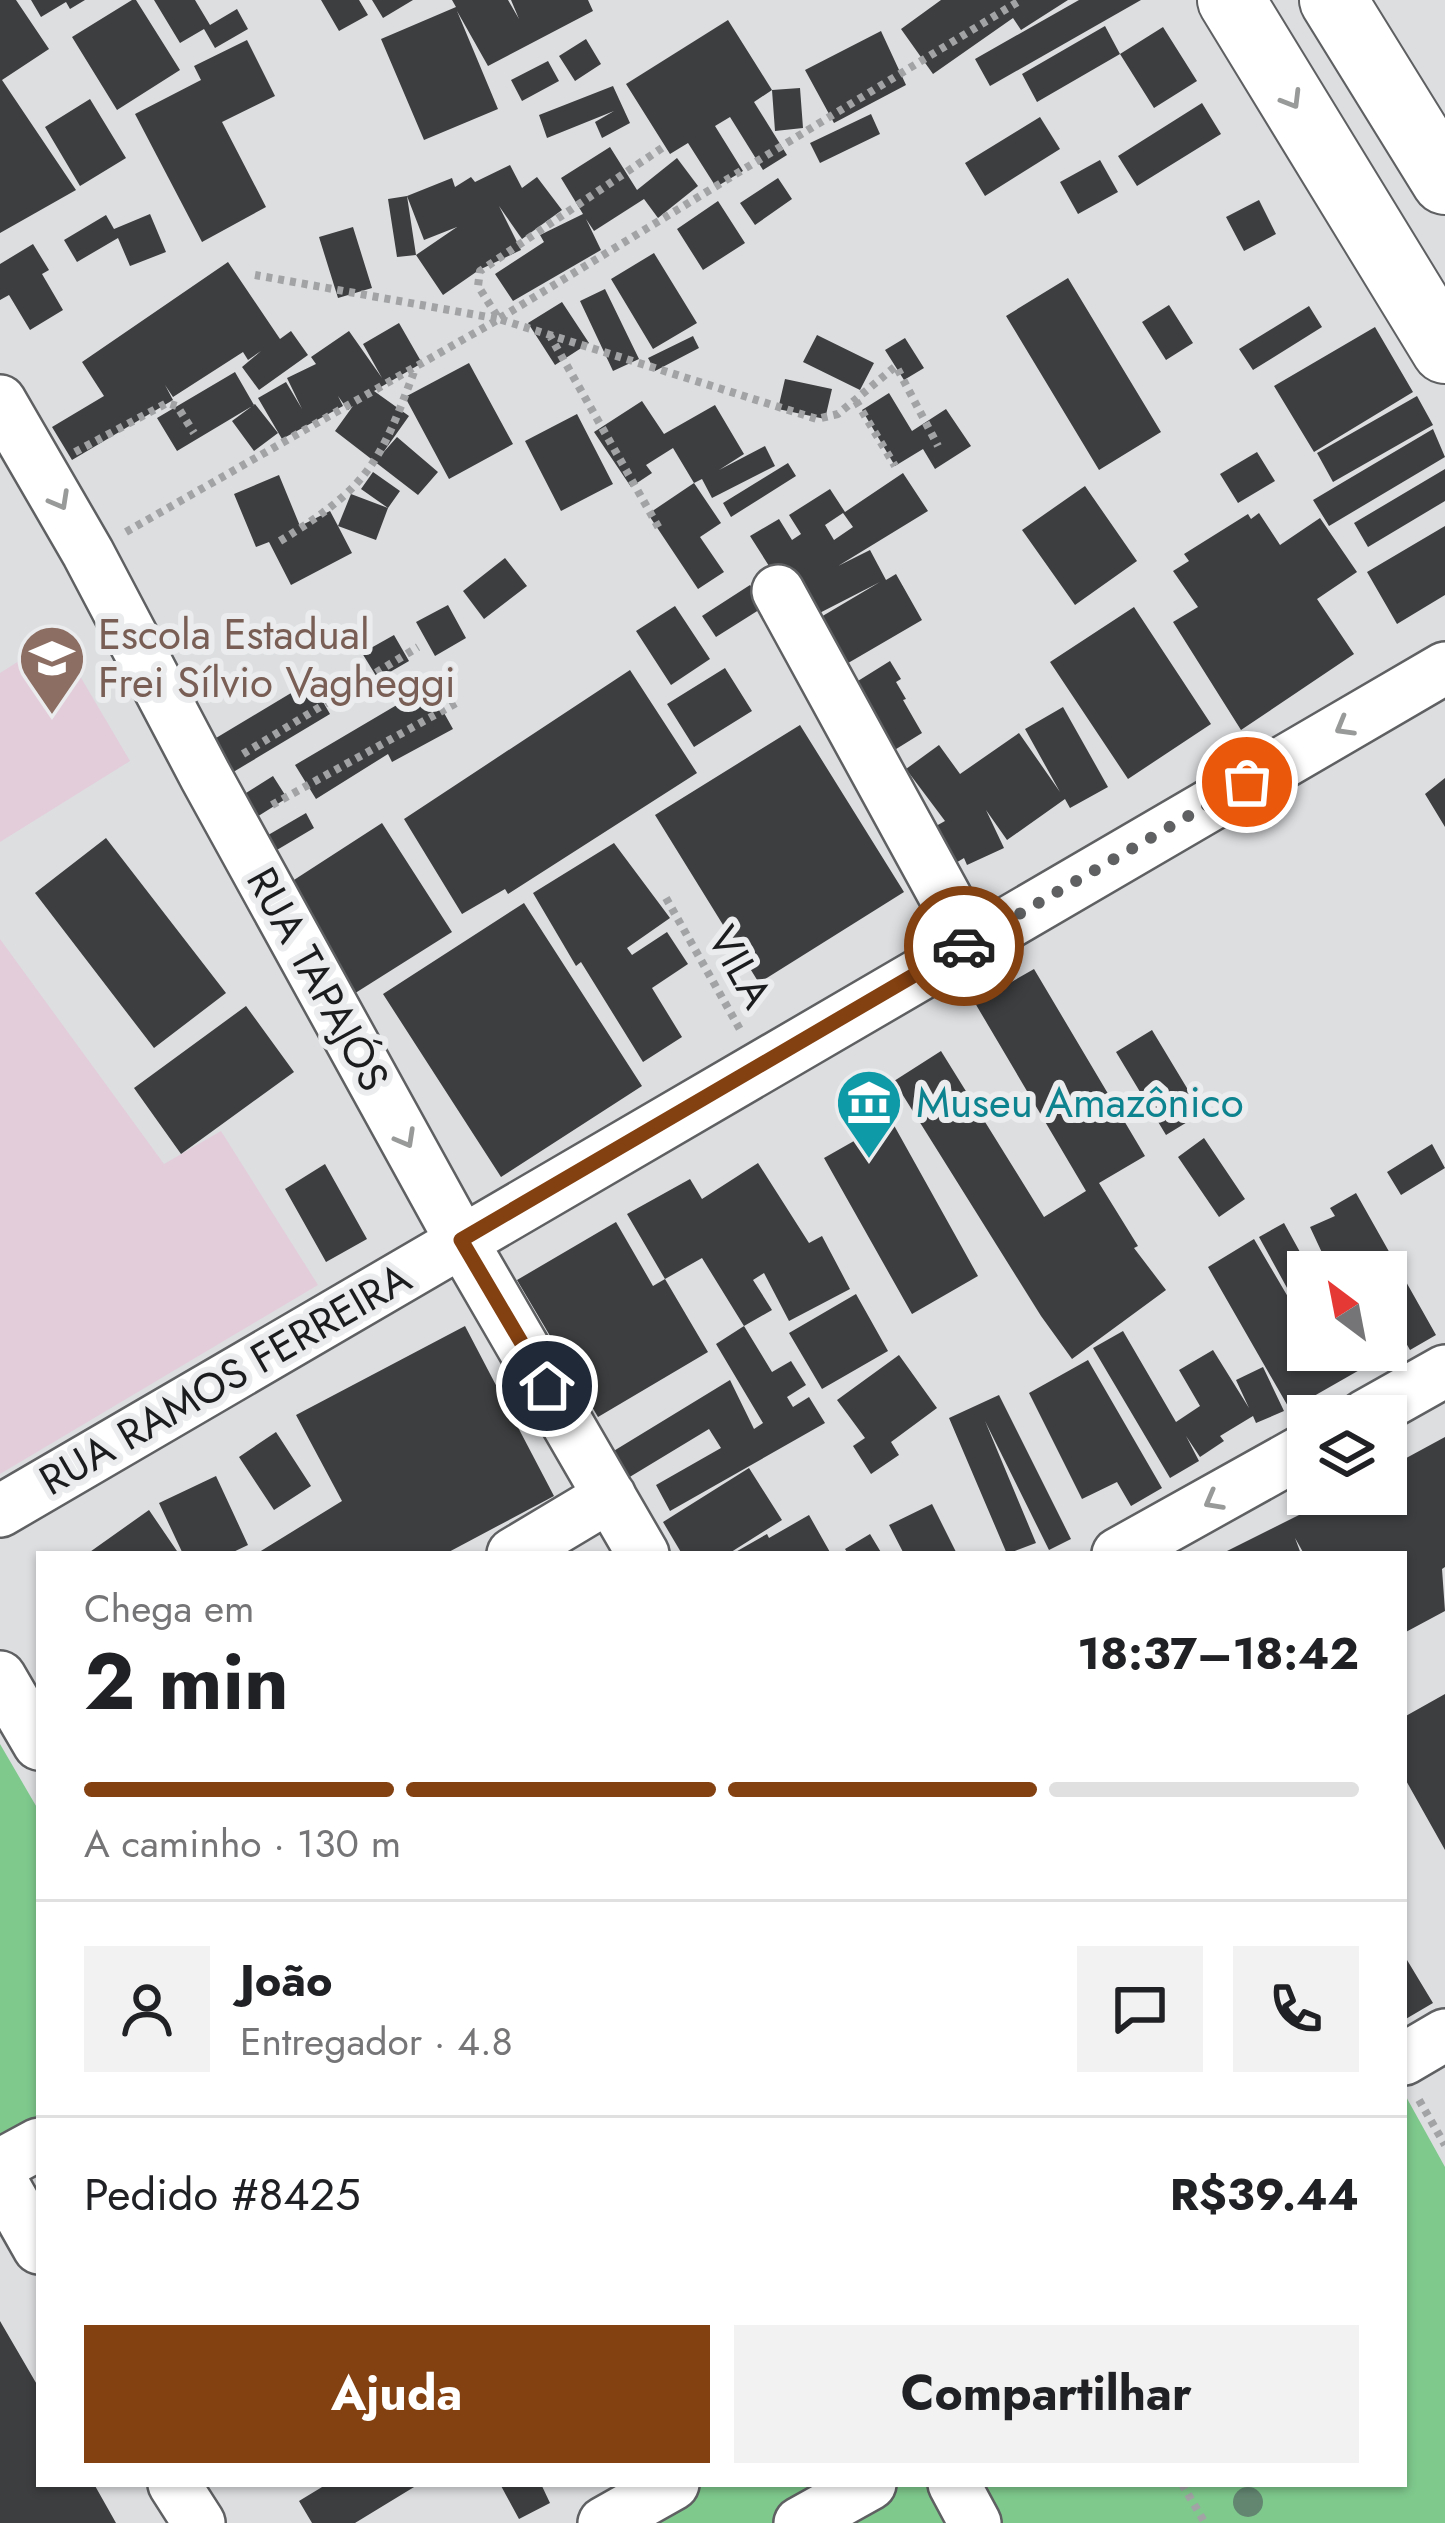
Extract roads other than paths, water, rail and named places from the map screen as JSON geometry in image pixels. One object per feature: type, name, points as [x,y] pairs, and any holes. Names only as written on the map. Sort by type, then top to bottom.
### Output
[{"type":"main road","points":[[1232,0],[1445,350]]},
{"type":"main road","points":[[1333,0],[1445,181]]},
{"type":"street","name":"RUA TAPAJÓS","points":[[0,401],[43,470],[461,1240],[641,1551]]},
{"type":"street","points":[[778,591],[970,942]]},
{"type":"street","name":"RUA RAMOS FERREIRA","points":[[0,1511],[1445,668]]},
{"type":"street","points":[[1402,1395],[1445,1371]]},
{"type":"street","points":[[1123,1551],[1287,1460]]},
{"type":"street","points":[[519,1551],[610,1496]]},
{"type":"street","points":[[0,1677],[36,1739]]},
{"type":"street","points":[[1409,2076],[1445,2035]]},
{"type":"street","points":[[0,2165],[36,2146]]},
{"type":"street","points":[[0,2179],[36,2243]]},
{"type":"street","points":[[176,2487],[199,2523]]},
{"type":"street","points":[[604,2523],[669,2487]]},
{"type":"street","points":[[800,2523],[865,2487]]},
{"type":"street","points":[[956,2487],[976,2523]]},
{"type":"place","name":"Escola Estadual Frei Sílvio Vagheggi","points":[[52,717]]},
{"type":"place","name":"Museu Amazônico","points":[[869,1161]]}]
